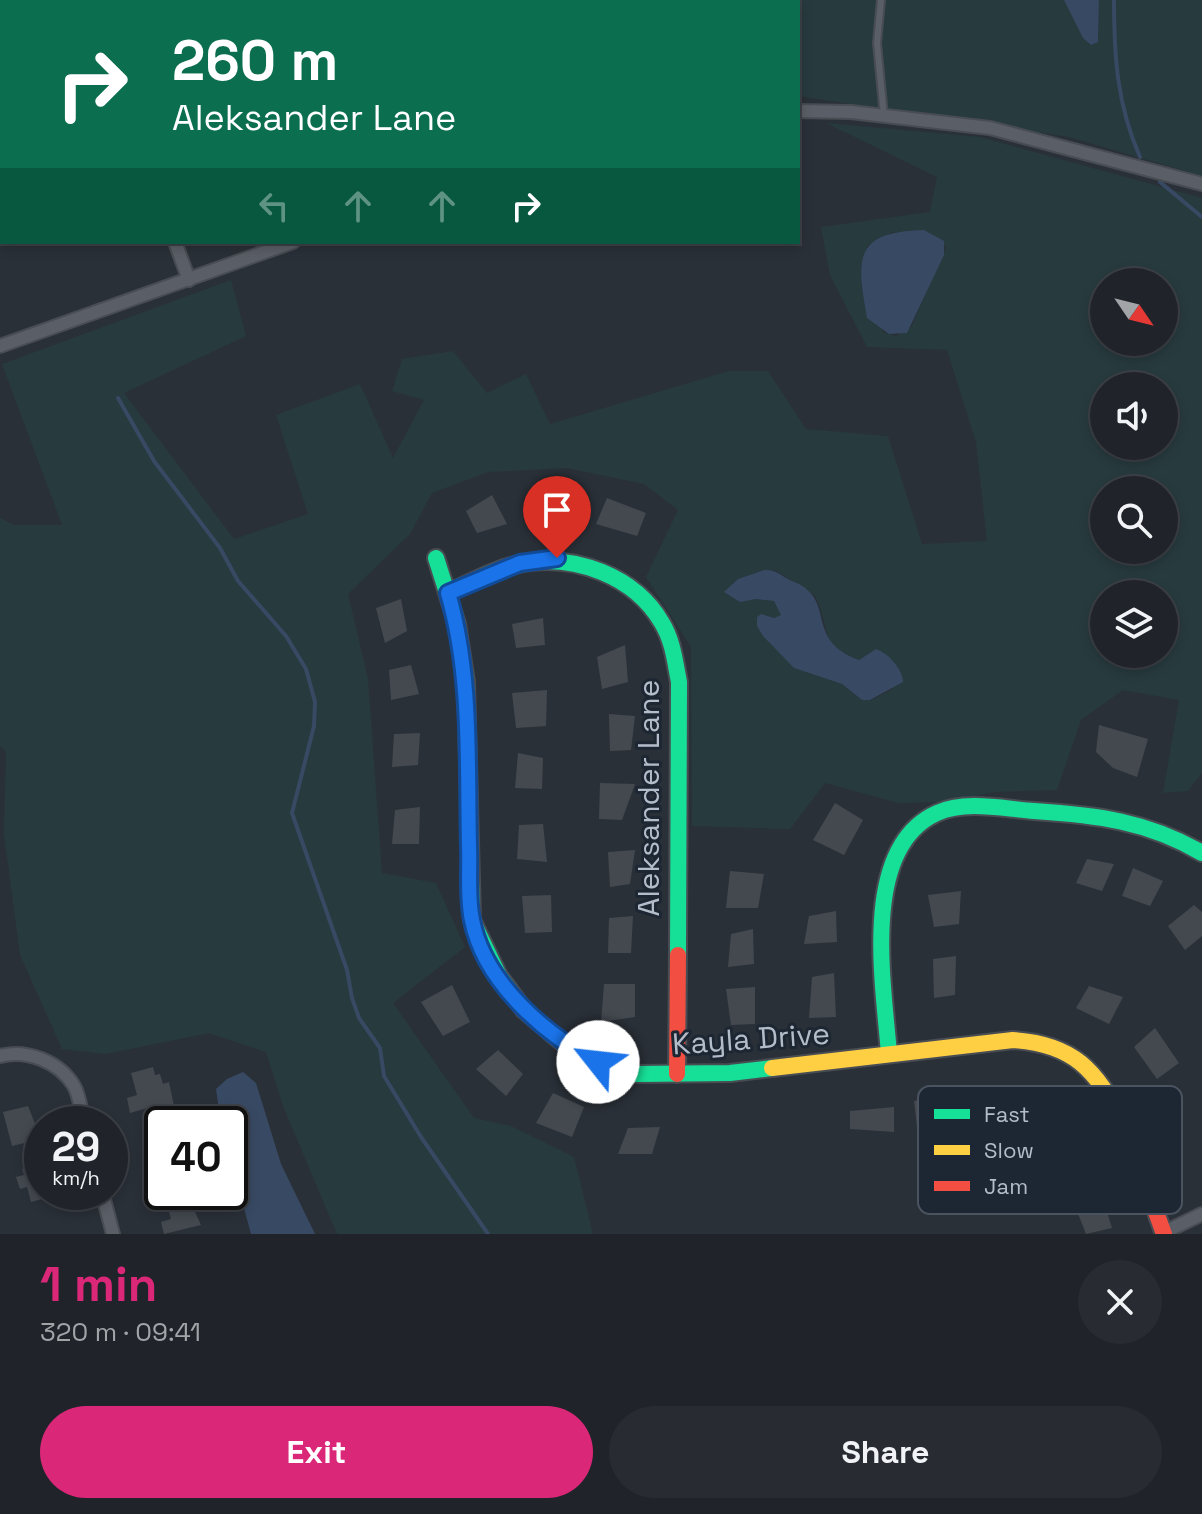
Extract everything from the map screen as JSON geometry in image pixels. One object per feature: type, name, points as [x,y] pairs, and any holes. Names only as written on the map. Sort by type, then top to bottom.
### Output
[{"type":"street","points":[[800,111],[884,116],[1003,131],[1202,184]]},
{"type":"street","points":[[176,244],[189,280]]},
{"type":"street","points":[[0,346],[288,244]]},
{"type":"street","name":"Kayla Drive","points":[[436,558],[448,593],[466,682],[472,920],[483,947],[524,1010],[565,1045],[598,1062],[637,1074],[677,1074],[730,1073],[1013,1040],[1045,1042],[1066,1051],[1084,1064],[1101,1086]]},
{"type":"street","name":"Aleksander Lane","points":[[448,593],[520,563],[557,558],[611,574],[636,592],[657,615],[672,643],[679,682],[677,1074]]},
{"type":"street","points":[[889,1054],[882,916],[886,881],[891,862],[925,819],[964,807],[1107,814],[1166,831],[1202,853]]},
{"type":"street","points":[[0,1056],[16,1052],[51,1064],[74,1087],[79,1106]]},
{"type":"street","points":[[107,1210],[113,1234]]},
{"type":"street","name":"Kayla Drive","points":[[1156,1214],[1164,1234]]},
{"type":"street","points":[[1164,1234],[1202,1214]]},
{"type":"lane","points":[[881,0],[877,43],[884,116]]},
{"type":"green space","points":[[800,0],[1064,0],[1083,37],[1091,45],[1098,41],[1099,0],[1202,0],[1202,176],[1069,137],[800,96]]},
{"type":"green space","points":[[826,123],[980,137],[1202,198],[1202,773],[1188,791],[1163,793],[1179,700],[1123,690],[1081,720],[1057,790],[997,792],[940,802],[899,803],[825,783],[790,829],[692,826],[691,647],[646,577],[678,510],[644,484],[567,468],[488,472],[432,493],[410,534],[348,594],[368,679],[382,873],[436,883],[465,947],[393,1003],[474,1118],[511,1126],[574,1157],[593,1234],[337,1234],[283,1106],[266,1052],[209,1033],[105,1054],[62,1049],[20,955],[4,834],[6,752],[0,746],[0,518],[14,525],[62,525],[2,364],[231,280],[246,336],[124,393],[234,539],[308,514],[276,415],[360,384],[393,458],[424,400],[392,391],[402,359],[453,351],[487,393],[526,374],[550,424],[729,371],[768,371],[806,429],[888,436],[922,544],[987,541],[976,442],[947,350],[867,347],[830,275],[821,227],[930,212],[937,177]],"holes":[[[893,232],[946,247],[911,327],[896,336],[883,332],[867,246]],[[764,570],[775,570],[815,596],[827,634],[836,647],[859,660],[870,653],[893,689],[871,700],[862,700],[842,684],[794,668],[761,614],[774,618],[782,615],[774,601],[756,599],[739,602],[738,579]]]},
{"type":"water","points":[[1064,0],[1099,0],[1098,42],[1091,45],[1083,38]]},
{"type":"water","points":[[924,230],[944,241],[944,255],[907,333],[889,334],[867,318],[861,279],[865,252],[884,236]]},
{"type":"water","points":[[764,570],[776,572],[806,589],[819,608],[825,631],[842,651],[859,660],[876,649],[881,651],[898,667],[903,682],[870,700],[862,700],[842,684],[794,668],[757,626],[757,617],[761,614],[774,618],[781,615],[774,601],[756,599],[740,602],[724,592],[738,579]]},
{"type":"water","points":[[243,1072],[256,1083],[281,1164],[315,1234],[251,1234],[244,1210],[248,1210],[248,1106],[218,1106],[216,1089],[227,1079]]},
{"type":"building","points":[[569,488],[567,520],[532,518],[536,492]]},
{"type":"building","points":[[492,495],[507,524],[477,533],[466,511]]},
{"type":"building","points":[[607,498],[646,513],[637,536],[596,524]]},
{"type":"building","points":[[401,599],[407,631],[385,643],[376,608]]},
{"type":"building","points":[[543,618],[545,645],[516,648],[512,624]]},
{"type":"building","points":[[625,645],[628,682],[602,689],[597,657]]},
{"type":"building","points":[[411,665],[419,694],[391,700],[389,670]]},
{"type":"building","points":[[547,690],[546,726],[516,728],[512,693]]},
{"type":"building","points":[[609,714],[635,716],[631,750],[610,751]]},
{"type":"building","points":[[1099,725],[1148,739],[1137,777],[1113,768],[1096,752]]},
{"type":"building","points":[[420,733],[418,765],[392,767],[394,734]]},
{"type":"building","points":[[518,753],[543,758],[542,789],[515,788]]},
{"type":"building","points":[[600,783],[635,784],[622,820],[599,819]]},
{"type":"building","points":[[835,803],[863,820],[844,855],[813,840]]},
{"type":"building","points":[[420,807],[419,844],[392,844],[395,810]]},
{"type":"building","points":[[543,824],[547,862],[517,859],[519,825]]},
{"type":"building","points":[[635,850],[630,884],[610,887],[608,852]]},
{"type":"building","points":[[1087,859],[1114,864],[1102,891],[1076,883]]},
{"type":"building","points":[[1133,868],[1163,881],[1150,906],[1122,896]]},
{"type":"building","points":[[730,871],[764,874],[758,908],[726,908]]},
{"type":"building","points":[[961,891],[959,924],[934,927],[928,895]]},
{"type":"building","points":[[551,895],[552,932],[525,933],[522,896]]},
{"type":"building","points":[[1194,905],[1202,912],[1202,936],[1185,950],[1168,926]]},
{"type":"building","points":[[836,911],[837,942],[804,944],[809,916]]},
{"type":"building","points":[[633,916],[631,953],[608,953],[609,918]]},
{"type":"building","points":[[753,929],[754,964],[728,967],[731,934]]},
{"type":"building","points":[[956,956],[955,995],[934,998],[933,959]]},
{"type":"building","points":[[834,973],[836,1017],[809,1018],[812,977]]},
{"type":"building","points":[[604,984],[635,984],[635,1017],[601,1022]]},
{"type":"building","points":[[452,985],[470,1022],[443,1036],[421,1002]]},
{"type":"building","points":[[1089,986],[1123,997],[1109,1024],[1076,1008]]},
{"type":"building","points":[[755,987],[755,1024],[731,1025],[726,989]]},
{"type":"building","points":[[1155,1028],[1179,1063],[1157,1079],[1134,1047]]},
{"type":"building","points":[[498,1050],[523,1074],[506,1096],[476,1069]]},
{"type":"building","points":[[153,1067],[155,1075],[160,1074],[163,1084],[169,1082],[174,1106],[144,1106],[144,1109],[130,1113],[127,1098],[137,1095],[131,1073]]},
{"type":"building","points":[[553,1093],[584,1107],[572,1137],[536,1123]]},
{"type":"building","points":[[918,1100],[918,1135],[914,1101]]},
{"type":"building","points":[[24,1107],[24,1143],[12,1146],[3,1112]]},
{"type":"building","points":[[894,1107],[894,1132],[850,1129],[850,1111]]},
{"type":"building","points":[[660,1127],[652,1154],[618,1154],[628,1128]]},
{"type":"building","points":[[24,1175],[24,1188],[20,1189],[16,1177]]},
{"type":"building","points":[[168,1210],[194,1210],[201,1225],[164,1234],[161,1222],[171,1219]]},
{"type":"building","points":[[1078,1214],[1108,1214],[1112,1228],[1086,1234]]},
{"type":"waterway","points":[[1114,0],[1118,80],[1126,118],[1140,157]]},
{"type":"waterway","points":[[1160,182],[1202,217]]},
{"type":"waterway","points":[[118,398],[154,461],[220,548],[238,581],[286,636],[306,669],[315,702],[314,726],[292,813],[347,970],[359,1018],[380,1048],[384,1076],[421,1137],[488,1234]]},
{"type":"traffic: fast","points":[[436,558],[457,624],[466,682],[472,920],[499,976],[524,1010],[565,1045],[598,1062],[637,1074],[730,1073],[772,1068]]},
{"type":"traffic: fast","points":[[448,593],[513,565],[563,562],[602,572],[620,581],[636,593],[662,623],[671,644],[679,682],[678,955]]},
{"type":"traffic: fast","points":[[889,1054],[881,957],[886,887],[896,856],[912,831],[937,813],[960,807],[985,806],[1100,818],[1141,827],[1202,853]]},
{"type":"traffic: slow","points":[[772,1068],[1013,1040],[1052,1047],[1067,1054],[1081,1063],[1101,1086]]},
{"type":"traffic: jam","points":[[677,1074],[678,955]]},
{"type":"traffic: jam","points":[[1157,1214],[1164,1234]]},
{"type":"route","points":[[557,558],[520,563],[448,593],[457,624],[466,682],[472,920],[499,976],[524,1010],[565,1045],[598,1062]]}]
